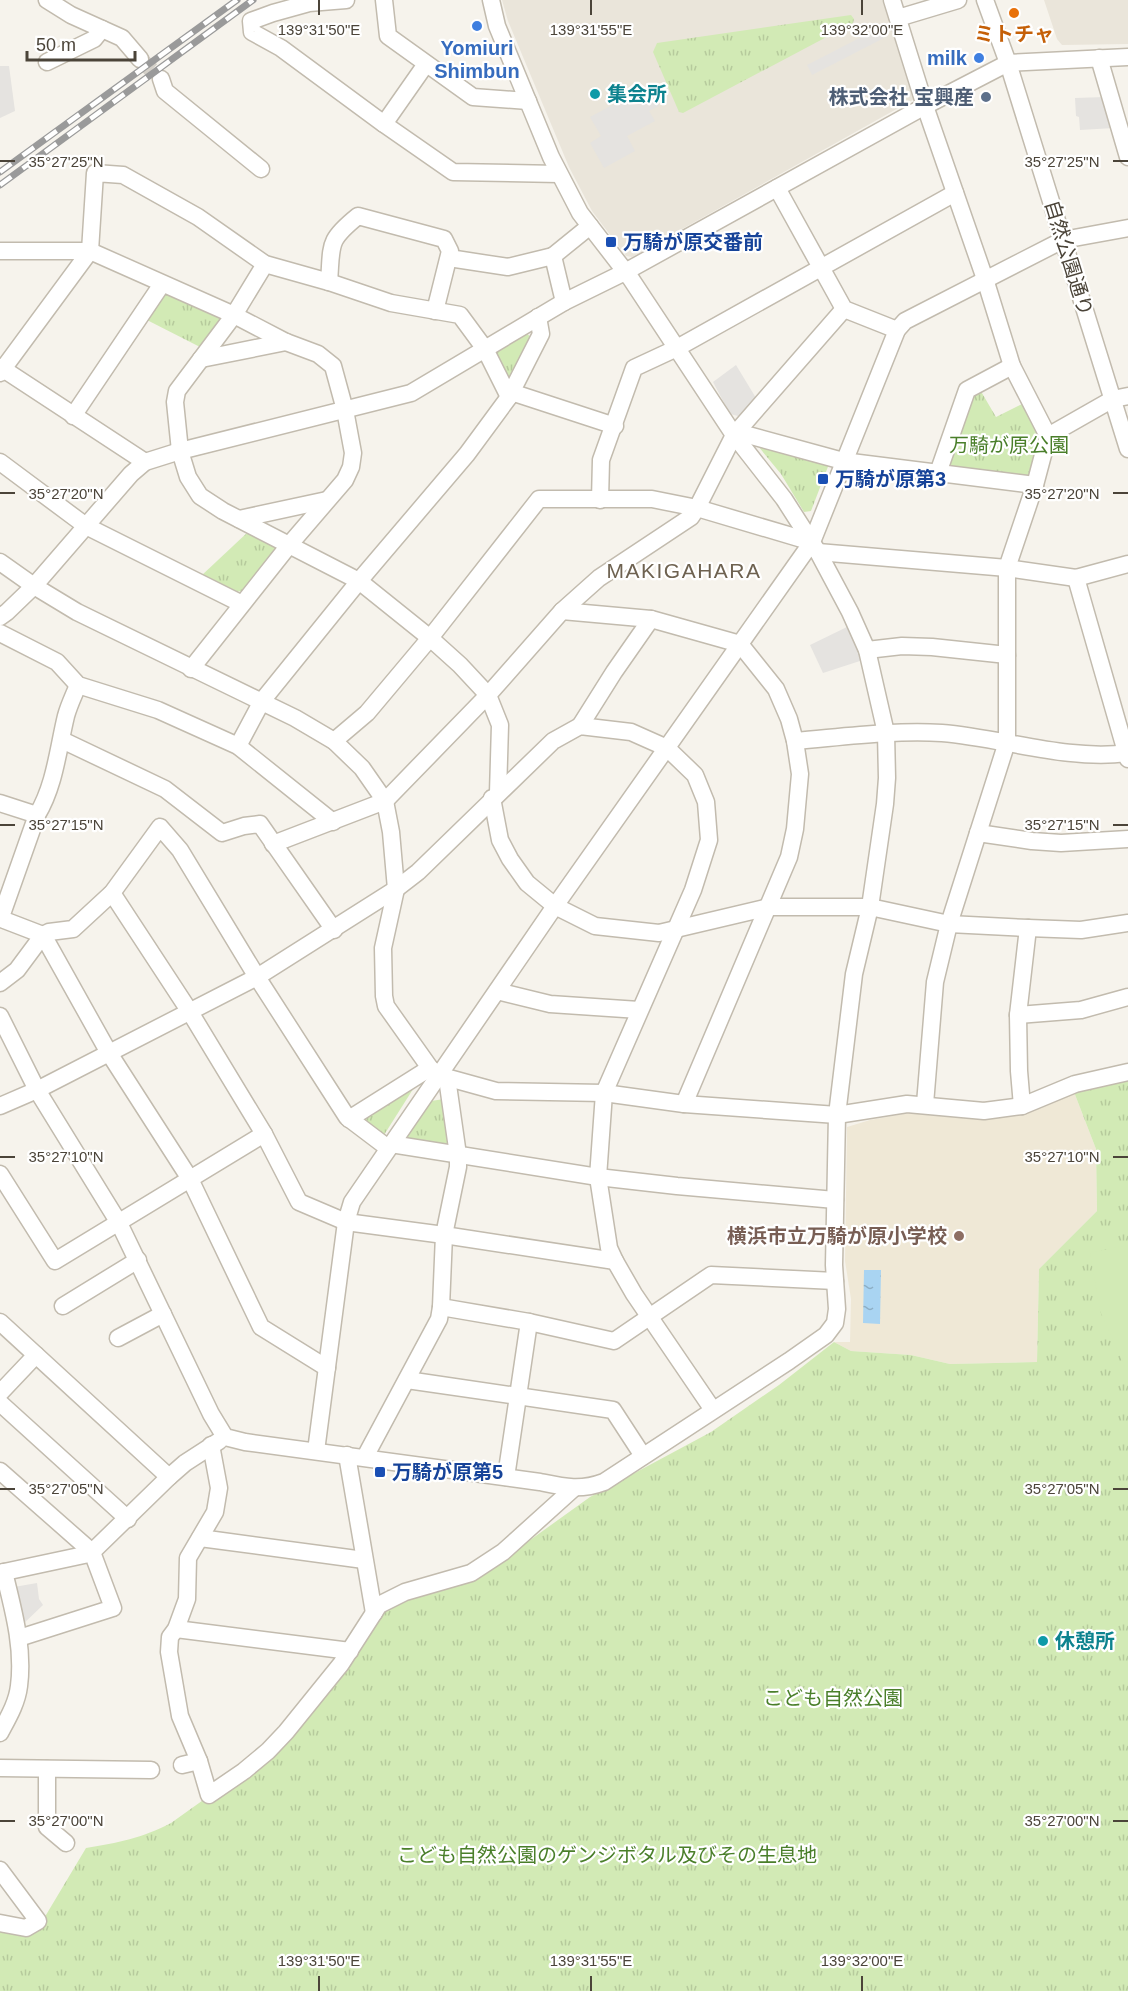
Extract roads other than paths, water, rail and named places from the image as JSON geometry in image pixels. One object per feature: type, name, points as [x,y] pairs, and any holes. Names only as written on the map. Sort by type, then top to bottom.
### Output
[{"type":"street","points":[[47,0],[70,15],[122,38],[140,59]]},
{"type":"street","points":[[346,0],[309,3],[273,13],[251,21],[252,32],[281,48],[453,172],[559,174]]},
{"type":"street","points":[[384,0],[388,36],[473,97],[528,101]]},
{"type":"street","points":[[0,1733],[14,1706],[19,1687],[21,1658],[19,1638],[2,1572],[92,1552],[169,1477],[218,1441],[316,1450],[574,1488],[592,1487],[604,1482],[789,1361],[826,1335],[835,1323],[837,1309],[835,1200],[837,1115],[854,974],[870,907],[888,778],[886,733],[867,650],[850,612],[815,547],[784,499],[735,433],[625,272],[580,213],[559,174],[528,101],[497,26],[491,0]]},
{"type":"street","points":[[892,0],[1012,366],[1048,436],[1035,485],[1007,568],[1007,742],[950,924],[935,982],[925,1104]]},
{"type":"street","points":[[898,18],[958,0]]},
{"type":"street","name":"自然公園通り","points":[[985,0],[1008,63],[1063,240],[1120,397],[1128,449]]},
{"type":"street","points":[[47,62],[94,39],[102,29]]},
{"type":"street","points":[[0,617],[34,586],[131,474],[145,462],[180,451],[411,393],[564,302],[625,272],[1008,63],[1128,57]]},
{"type":"street","points":[[1099,58],[1126,147]]},
{"type":"street","points":[[384,124],[426,63]]},
{"type":"street","points":[[161,79],[165,91],[261,169]]},
{"type":"street","points":[[145,462],[1,370],[90,251],[95,173],[123,175],[198,217],[265,264],[392,303],[460,315],[486,349],[510,394],[615,426]]},
{"type":"street","points":[[777,188],[844,309],[897,330]]},
{"type":"street","points":[[600,500],[602,460],[634,368],[678,348],[955,193]]},
{"type":"street","points":[[329,282],[332,243],[339,232],[358,216],[444,239],[450,251],[435,311]]},
{"type":"street","points":[[448,258],[508,267],[553,256],[590,226]]},
{"type":"street","points":[[316,1450],[346,1222],[352,1202],[438,1074],[740,644],[815,547],[843,461],[897,330],[905,321],[1063,240],[1128,228]]},
{"type":"street","points":[[0,251],[90,251],[234,315],[286,342],[318,354],[333,366],[345,410],[353,453],[351,467],[345,480],[290,544],[191,669]]},
{"type":"street","points":[[553,256],[564,302]]},
{"type":"street","points":[[265,264],[234,315],[177,391],[175,402],[180,451],[188,477],[200,496],[238,519],[359,581],[460,664],[488,695],[500,725],[495,796],[500,840],[527,883],[555,906],[595,926],[659,933],[769,907],[870,907],[950,924],[1028,928],[1081,930],[1128,923]]},
{"type":"street","points":[[74,416],[162,284]]},
{"type":"street","points":[[273,844],[385,801],[488,695],[562,611],[600,578],[691,517],[735,433],[844,309]]},
{"type":"street","points":[[238,746],[262,701],[467,453],[510,394],[541,334],[538,317]]},
{"type":"street","points":[[201,359],[286,342]]},
{"type":"street","points":[[938,473],[967,390],[1012,366]]},
{"type":"street","points":[[1048,436],[1120,397]]},
{"type":"street","points":[[735,433],[843,461],[1035,485]]},
{"type":"street","points":[[0,462],[86,526],[242,604]]},
{"type":"street","points":[[334,741],[367,712],[430,638],[539,499],[652,499],[697,508],[815,547],[1076,578],[1128,564]]},
{"type":"street","points":[[238,519],[327,500]]},
{"type":"street","points":[[0,562],[77,612],[191,669],[262,701],[334,741],[362,768],[385,801],[391,832],[396,889],[383,948],[386,1006],[438,1074],[459,1155],[459,1167],[444,1235],[439,1319],[365,1457]]},
{"type":"street","points":[[795,741],[886,733],[941,733],[1081,754],[1127,755],[1076,578]]},
{"type":"street","points":[[562,611],[651,619],[740,644],[776,689],[789,719],[795,741],[800,774],[795,829],[789,857],[684,1104]]},
{"type":"street","points":[[0,1106],[37,1090],[257,977],[396,889],[418,872],[553,741],[580,726],[651,619]]},
{"type":"street","points":[[0,633],[57,662],[78,685],[158,710],[238,746],[333,822]]},
{"type":"street","points":[[867,650],[902,646],[932,647],[1007,656]]},
{"type":"street","points":[[78,685],[66,715],[62,740],[46,799],[37,815],[2,914],[4,920],[43,935],[109,1053],[190,1179],[261,1327],[327,1368]]},
{"type":"street","points":[[580,726],[631,732],[667,748],[694,775],[706,802],[709,840],[693,890],[604,1093],[598,1177],[609,1248],[615,1261],[634,1294],[713,1410]]},
{"type":"street","points":[[62,740],[165,789],[222,833],[260,824],[334,930]]},
{"type":"street","points":[[0,803],[37,815]]},
{"type":"street","points":[[0,983],[17,970],[43,935],[73,929],[112,893],[160,826],[180,850],[257,977],[349,1119],[389,1146],[598,1177],[835,1200]]},
{"type":"street","points":[[978,832],[1032,841],[1061,843],[1128,839]]},
{"type":"street","points":[[112,893],[190,1012],[264,1134],[299,1202],[346,1222],[615,1261]]},
{"type":"street","points":[[1022,1106],[1018,1015],[1028,928]]},
{"type":"street","points":[[497,992],[550,1004],[639,1010]]},
{"type":"street","points":[[1018,1015],[1081,1010],[1128,997]]},
{"type":"street","points":[[0,1017],[37,1090],[119,1223],[211,1414],[218,1441],[219,1488],[215,1512],[188,1558],[186,1599],[176,1629],[170,1637],[169,1652],[180,1716],[199,1761],[209,1795],[244,1771],[286,1732],[341,1664],[379,1605],[405,1592],[471,1573],[503,1552],[574,1488]]},
{"type":"street","points":[[349,1119],[438,1074],[496,1091],[604,1093],[684,1104],[837,1115],[907,1104],[984,1111],[1022,1106],[1075,1084],[1128,1072]]},
{"type":"street","points":[[0,1174],[55,1261],[264,1134]]},
{"type":"street","points":[[63,1306],[138,1260]]},
{"type":"street","points":[[441,1307],[529,1322],[614,1341],[711,1275],[835,1281]]},
{"type":"street","points":[[118,1338],[164,1314]]},
{"type":"street","points":[[0,1322],[169,1477]]},
{"type":"street","points":[[506,1477],[529,1322]]},
{"type":"street","points":[[0,1393],[36,1355]]},
{"type":"street","points":[[407,1380],[613,1410],[643,1456]]},
{"type":"street","points":[[0,1402],[128,1519]]},
{"type":"street","points":[[347,1455],[374,1613]]},
{"type":"street","points":[[0,1471],[92,1552],[113,1608],[19,1638]]},
{"type":"street","points":[[200,1538],[364,1560]]},
{"type":"street","points":[[176,1629],[350,1651]]},
{"type":"street","points":[[182,1765],[199,1761]]},
{"type":"street","points":[[0,1768],[151,1770]]},
{"type":"street","points":[[47,1769],[46,1827],[66,1843]]},
{"type":"street","points":[[0,1870],[38,1921],[26,1928],[0,1923]]},
{"type":"water","points":[[864,1270],[881,1270],[880,1324],[863,1323]]},
{"type":"tunnel","points":[[140,59],[161,79]]},
{"type":"railway","points":[[0,172],[237,0]]},
{"type":"railway","points":[[0,185],[253,0]]},
{"type":"place","name":"ミトチャ","points":[[1014,13]]},
{"type":"place","name":"Yomiuri Shimbun","points":[[477,26]]},
{"type":"place","name":"milk","points":[[979,58]]},
{"type":"place","name":"集会所","points":[[595,94]]},
{"type":"place","name":"株式会社 宝興産","points":[[986,97]]},
{"type":"place","name":"万騎が原交番前","points":[[611,242]]},
{"type":"place","name":"万騎が原第3","points":[[823,479]]},
{"type":"place","name":"横浜市立万騎が原小学校","points":[[959,1236]]},
{"type":"place","name":"万騎が原第5","points":[[380,1472]]},
{"type":"place","name":"休憩所","points":[[1043,1641]]},
{"type":"district","name":"MAKIGAHARA","points":[[684,570]]},
{"type":"park label","name":"万騎が原公園","points":[[1009,445]]},
{"type":"park label","name":"こども自然公園","points":[[833,1698]]},
{"type":"park label","name":"こども自然公園のゲンジボタル及びその生息地","points":[[607,1855]]}]
